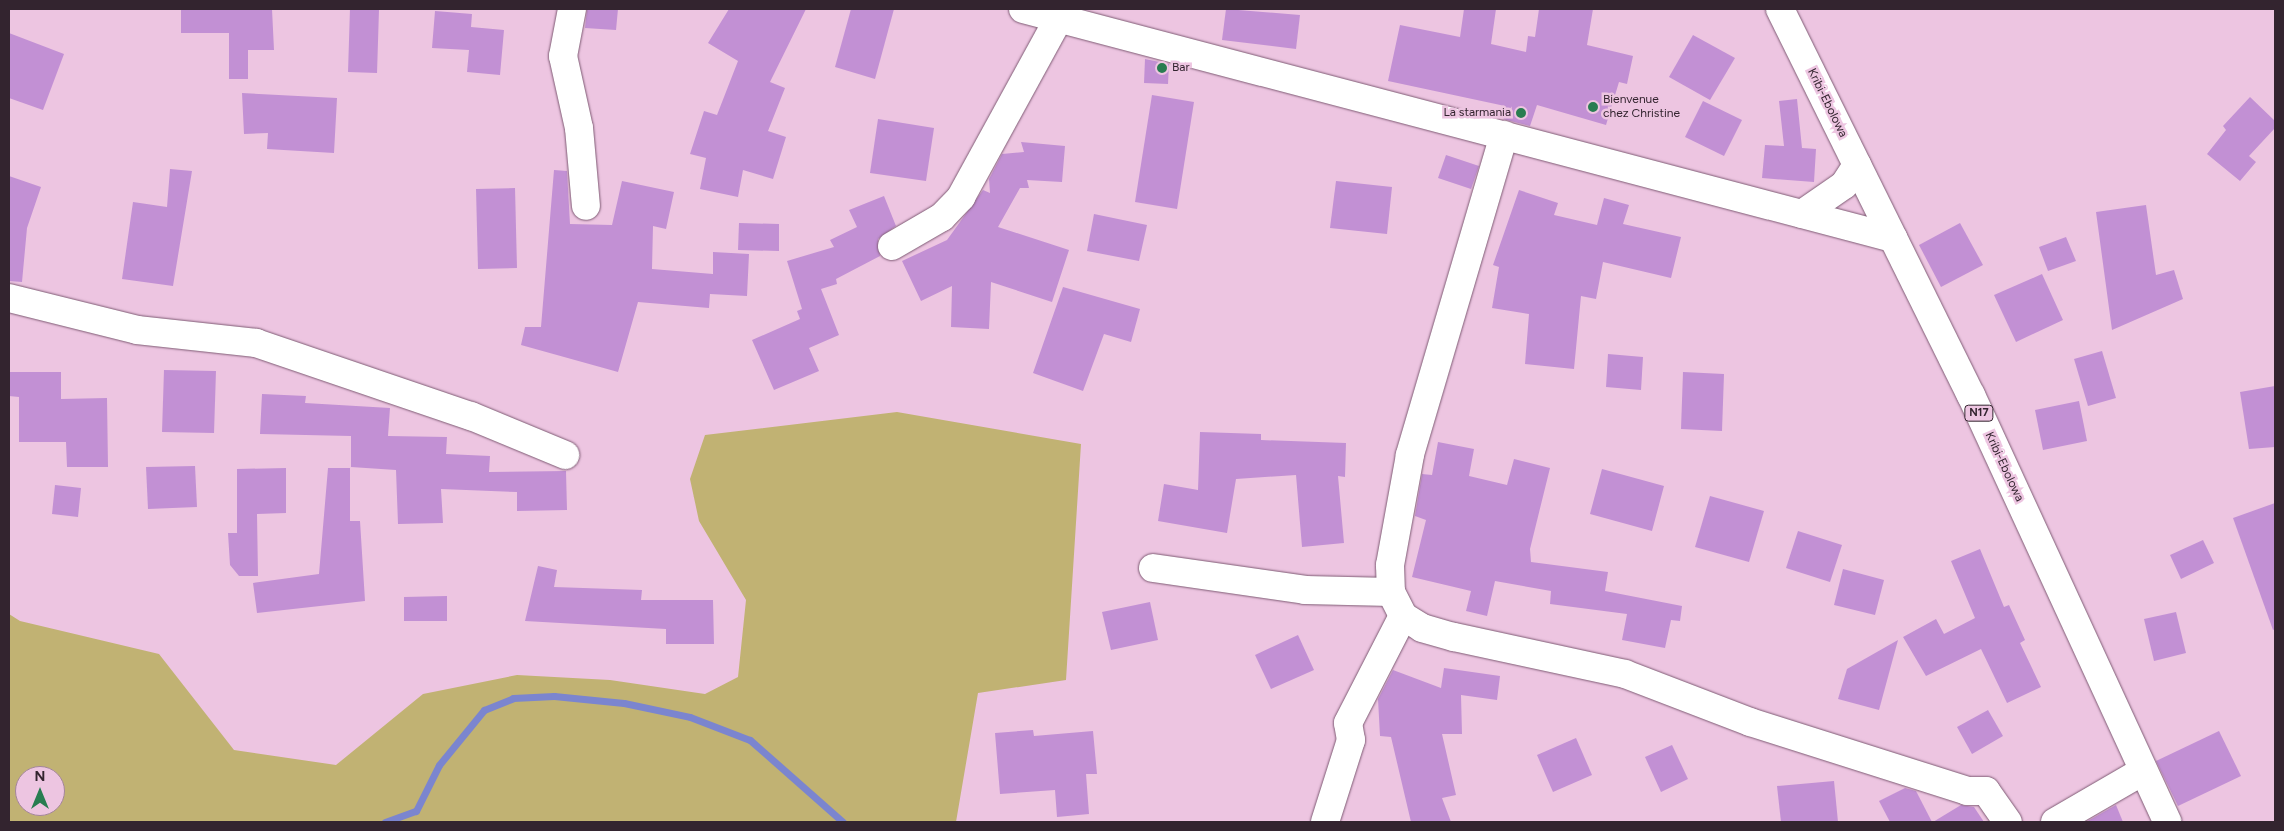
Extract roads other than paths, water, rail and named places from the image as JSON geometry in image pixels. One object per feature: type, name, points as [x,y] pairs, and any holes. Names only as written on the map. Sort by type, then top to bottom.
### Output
[{"type":"main road","points":[[572,9],[563,56],[579,128],[586,206]]},
{"type":"main road","points":[[1023,9],[1894,238]]},
{"type":"main road","name":"Kribi-Ebolowa","points":[[1780,9],[1894,238],[2167,822]]},
{"type":"main road","points":[[892,246],[942,217],[961,197],[1060,18]]},
{"type":"main road","points":[[1325,822],[1351,740],[1348,723],[1397,604],[1390,565],[1410,455],[1504,135]]},
{"type":"main road","points":[[1802,214],[1839,190],[1857,165]]},
{"type":"main road","points":[[9,298],[136,330],[256,343],[470,416],[565,455]]},
{"type":"main road","points":[[1153,568],[1397,604],[1422,628],[1454,637],[1625,674],[1750,722],[1967,791],[1986,791],[2008,822]]},
{"type":"main road","points":[[2055,822],[2143,771]]},
{"type":"waterway","points":[[385,822],[416,811],[439,765],[484,710],[513,698],[554,696],[624,703],[690,717],[750,740],[843,822]]},
{"type":"place","name":"Bar","points":[[1162,68]]},
{"type":"place","name":"Bienvenue chez Christine","points":[[1593,107]]},
{"type":"place","name":"La starmania","points":[[1521,113]]}]
